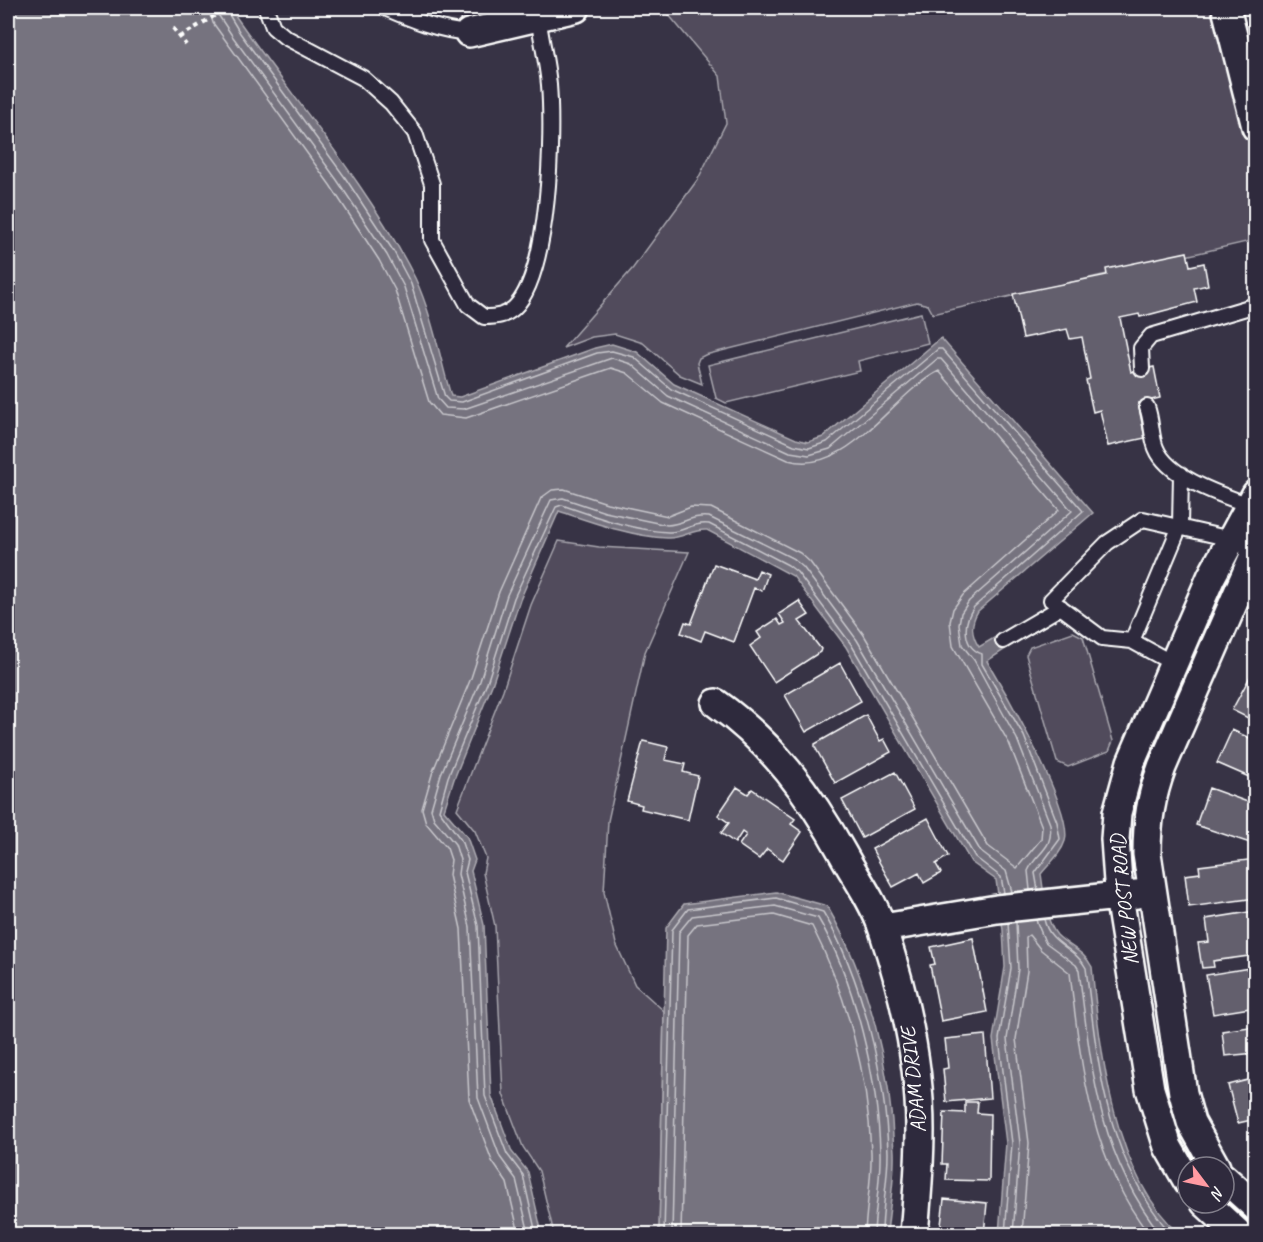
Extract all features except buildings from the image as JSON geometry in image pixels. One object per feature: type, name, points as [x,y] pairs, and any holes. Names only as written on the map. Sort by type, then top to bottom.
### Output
[{"type":"street","points":[[469,33],[576,8]]},
{"type":"street","points":[[1226,10],[1256,127]]},
{"type":"street","name":"NEW POST ROAD","points":[[1176,1161],[1168,1147],[1150,1089],[1119,896],[1115,839],[1122,787],[1211,577],[1243,537],[1252,500]]},
{"type":"street","name":"NEW POST ROAD","points":[[1209,1155],[1191,1122],[1183,1093],[1147,854],[1147,824],[1152,795],[1253,558],[1243,537]]},
{"type":"street","name":"ADAM DRIVE","points":[[716,703],[759,737],[795,777],[837,844],[883,928],[907,1020],[918,1092],[920,1164],[914,1234]]},
{"type":"street","points":[[883,928],[986,910],[1153,893]]},
{"type":"street","points":[[1236,1189],[1256,1207]]},
{"type":"street","points":[[1218,1215],[1239,1234]]},
{"type":"lane","points":[[266,8],[273,27],[285,37],[363,78],[391,104],[415,133],[432,184],[432,240],[468,304],[484,317],[500,316],[514,307],[528,287],[542,238],[549,170],[549,85],[538,16]]},
{"type":"lane","points":[[385,8],[426,26],[443,31],[469,33]]},
{"type":"lane","points":[[1142,369],[1141,348],[1151,336],[1256,305]]},
{"type":"lane","points":[[1147,407],[1155,447],[1161,458],[1192,483],[1252,500]]},
{"type":"lane","points":[[1132,641],[1180,526],[1181,474]]},
{"type":"lane","points":[[1173,664],[1132,641],[1102,638],[1051,600],[1107,543],[1143,519],[1243,537]]},
{"type":"lane","points":[[1003,641],[1061,607]]},
{"type":"path","points":[[180,37],[227,8]]},
{"type":"path","points":[[173,28],[186,45]]},
{"type":"shaded area","points":[[663,8],[1226,8],[1255,108],[1255,240],[933,314],[928,305],[917,302],[705,355],[699,358],[697,363],[702,384],[680,375],[643,343],[615,334],[592,337],[563,348],[633,268],[698,179],[726,123],[720,76]]},
{"type":"shaded area","points":[[921,313],[928,343],[858,361],[860,371],[726,403],[716,398],[708,365]]},
{"type":"shaded area","points":[[559,541],[599,547],[689,552],[645,652],[608,821],[604,892],[616,944],[635,985],[664,1011],[659,1234],[554,1234],[539,1171],[523,1147],[503,1094],[495,926],[483,873],[486,858],[475,831],[457,809],[503,690],[531,605]]},
{"type":"shaded area","points":[[1073,632],[1083,637],[1113,741],[1109,751],[1068,767],[1057,762],[1026,655],[1030,647]]},
{"type":"water","points":[[8,8],[230,8],[351,173],[395,242],[415,278],[426,306],[451,396],[460,397],[595,348],[612,344],[637,352],[674,384],[796,439],[808,442],[823,437],[941,338],[1093,513],[978,611],[972,629],[979,647],[999,635],[1007,648],[987,661],[1036,751],[1059,804],[1065,826],[1063,846],[1041,874],[1047,914],[1057,935],[1081,953],[1092,967],[1106,1073],[1125,1146],[1139,1179],[1157,1209],[1180,1234],[999,1234],[1006,1143],[993,1039],[1005,967],[1003,930],[996,880],[971,862],[846,647],[793,576],[707,530],[672,538],[654,537],[613,528],[559,511],[520,600],[492,685],[444,810],[467,837],[475,860],[471,871],[484,925],[491,1095],[512,1152],[528,1172],[542,1234],[8,1234]]},
{"type":"water","points":[[776,892],[827,906],[855,963],[866,994],[883,1057],[892,1121],[894,1162],[887,1234],[659,1234],[666,928],[684,904]]}]
